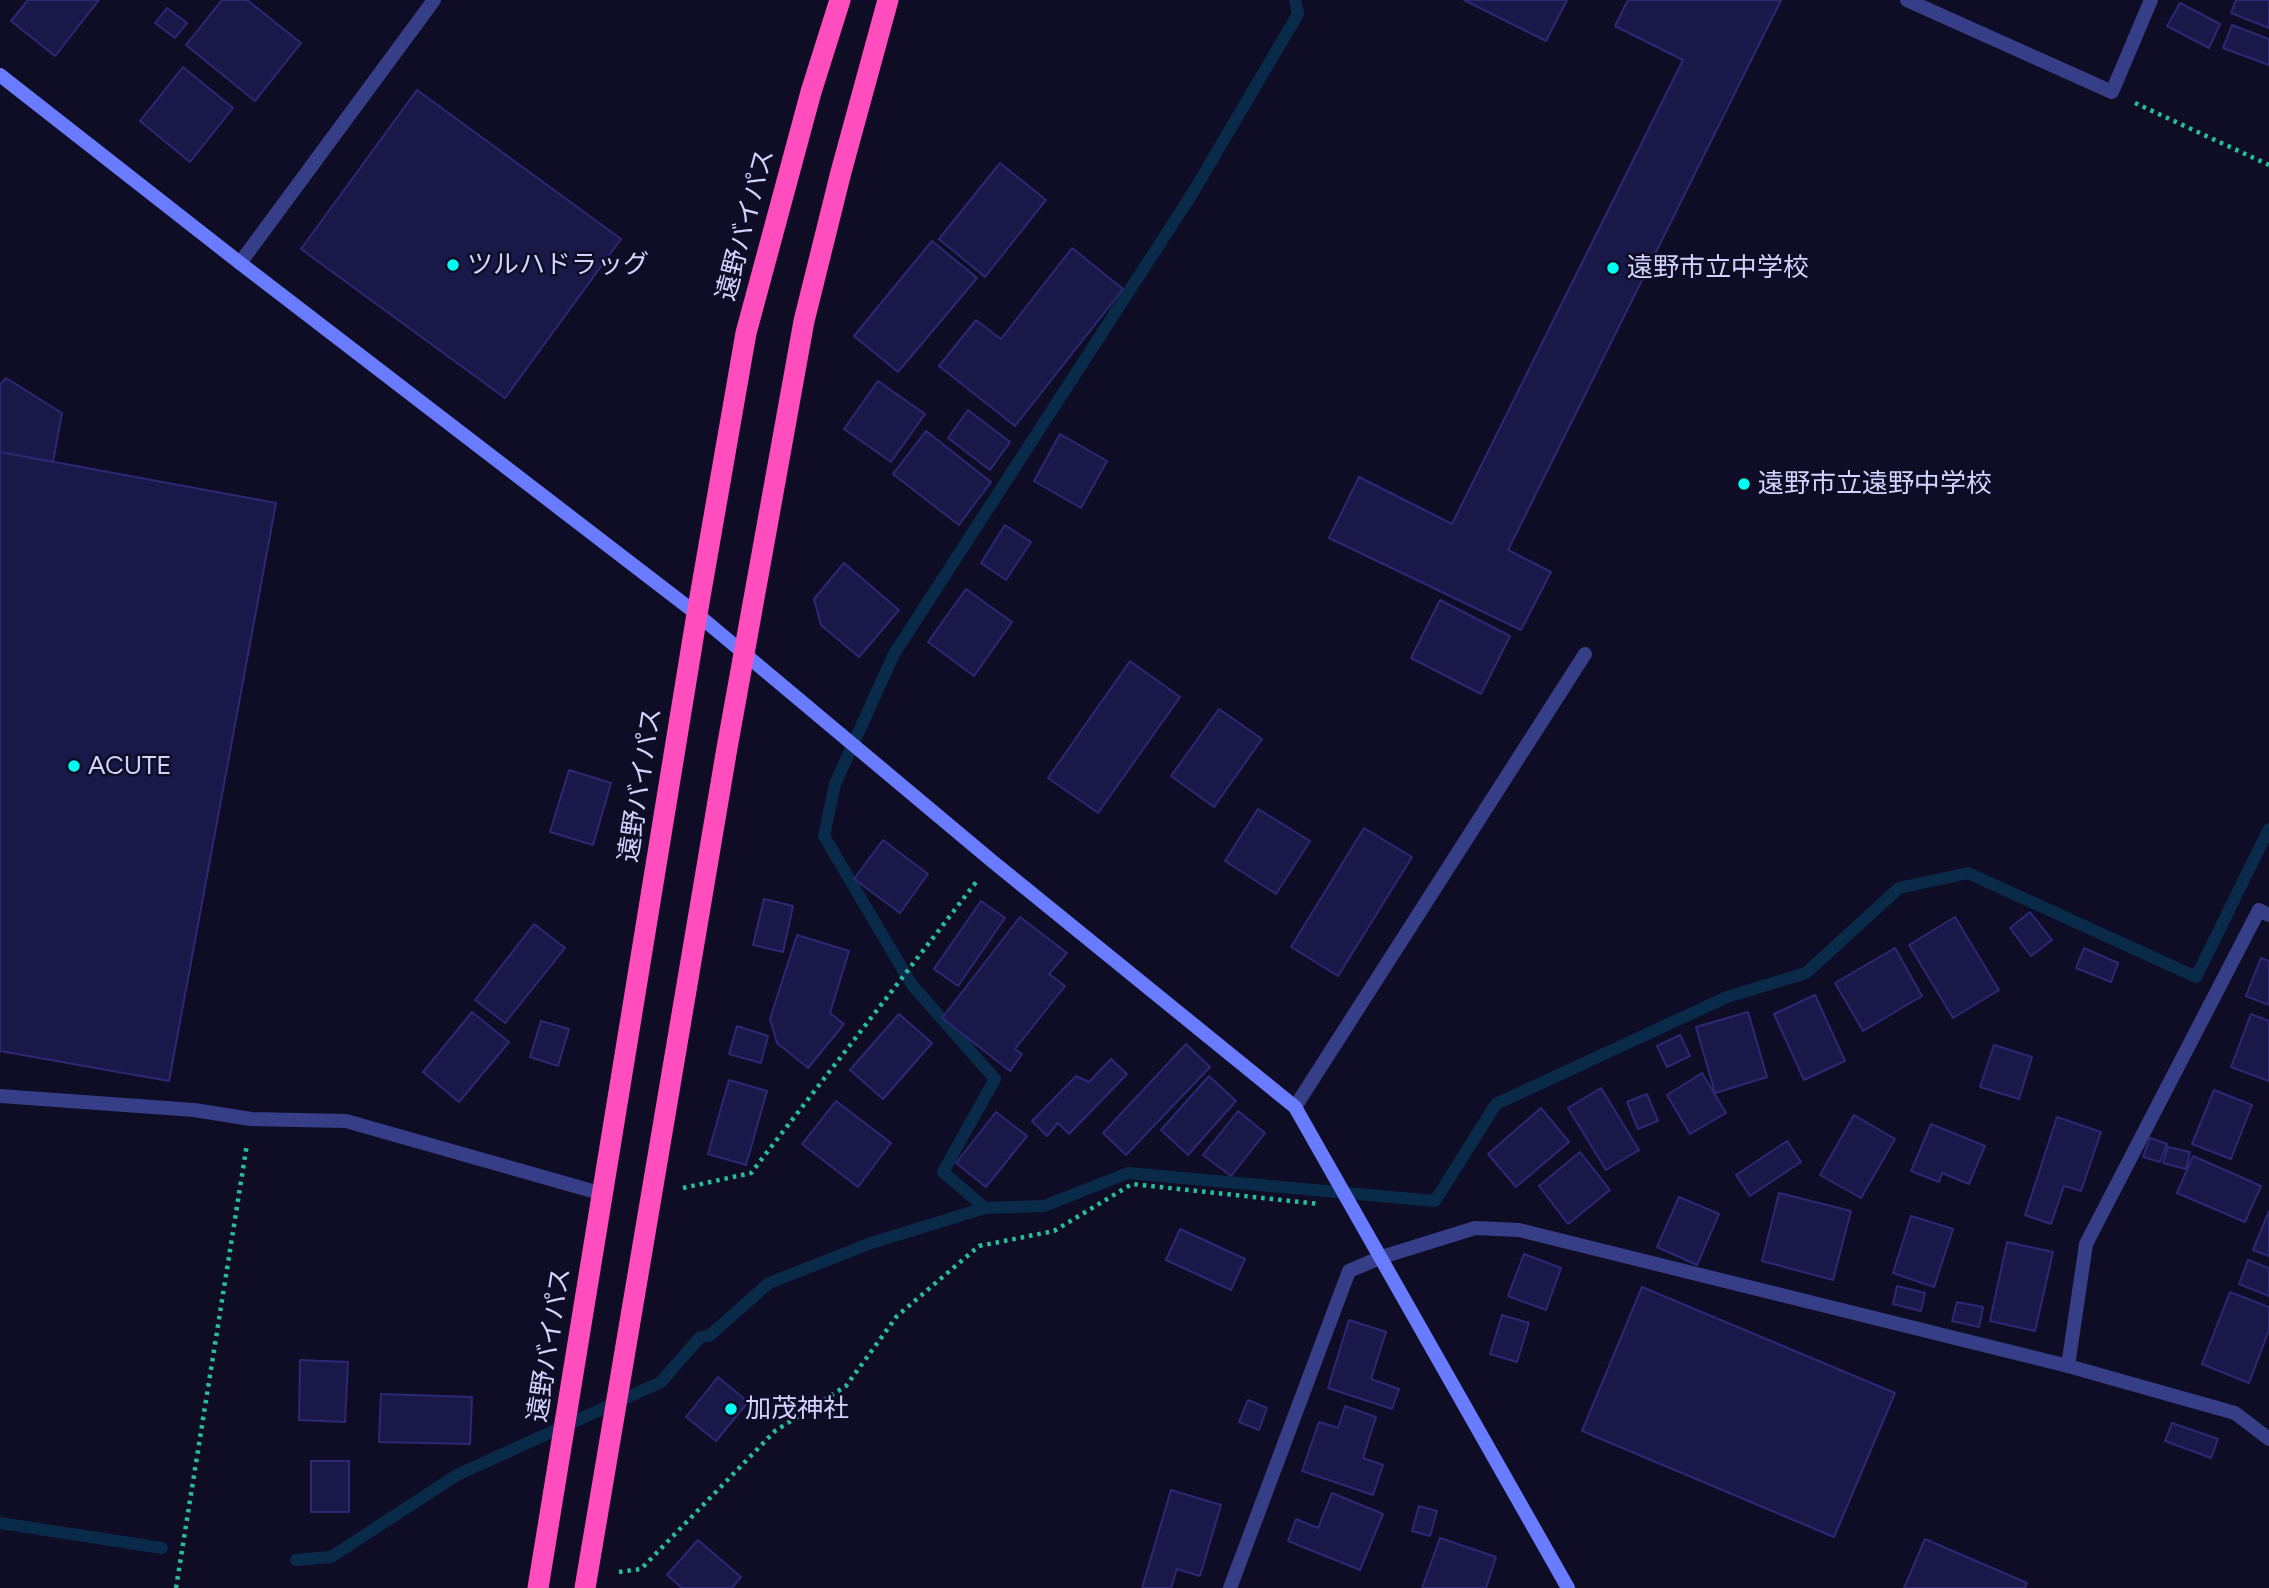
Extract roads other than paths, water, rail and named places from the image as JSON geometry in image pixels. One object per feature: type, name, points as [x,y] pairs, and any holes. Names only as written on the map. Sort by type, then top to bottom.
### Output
[{"type":"highway","name":"遠野バイパス","points":[[538,1588],[697,614],[746,332],[810,92],[840,0]]},
{"type":"highway","points":[[586,1583],[744,651],[804,321],[888,0]]},
{"type":"street","points":[[240,263],[434,0]]},
{"type":"street","points":[[1907,0],[2112,92],[2151,0]]},
{"type":"street","points":[[0,75],[744,651],[992,861],[1295,1107],[1568,1588]]},
{"type":"street","points":[[1295,1107],[1585,654]]},
{"type":"street","points":[[2068,1366],[2086,1244],[2259,910],[2269,915]]},
{"type":"street","points":[[0,1096],[194,1110],[251,1119],[346,1121],[603,1194]]},
{"type":"street","points":[[1230,1588],[1349,1271],[1382,1257],[1475,1228],[1519,1230],[2068,1366],[2235,1413],[2269,1438]]},
{"type":"waterway","points":[[985,1208],[943,1172],[995,1079],[912,985],[824,836],[835,784],[894,654],[1192,194],[1298,14],[1295,0]]},
{"type":"waterway","points":[[296,1560],[331,1557],[457,1475],[661,1382],[700,1337],[709,1336],[769,1283],[871,1243],[985,1208],[1044,1206],[1128,1173],[1435,1201],[1496,1104],[1727,997],[1806,973],[1899,888],[1968,873],[2196,977],[2269,829]]},
{"type":"waterway","points":[[0,1523],[162,1548]]},
{"type":"place","name":"ツルハドラッグ","points":[[453,265]]},
{"type":"place","name":"遠野市立中学校","points":[[1613,268]]},
{"type":"place","name":"遠野市立遠野中学校","points":[[1744,484]]},
{"type":"place","name":"ACUTE","points":[[74,766]]},
{"type":"place","name":"加茂神社","points":[[731,1409]]}]
